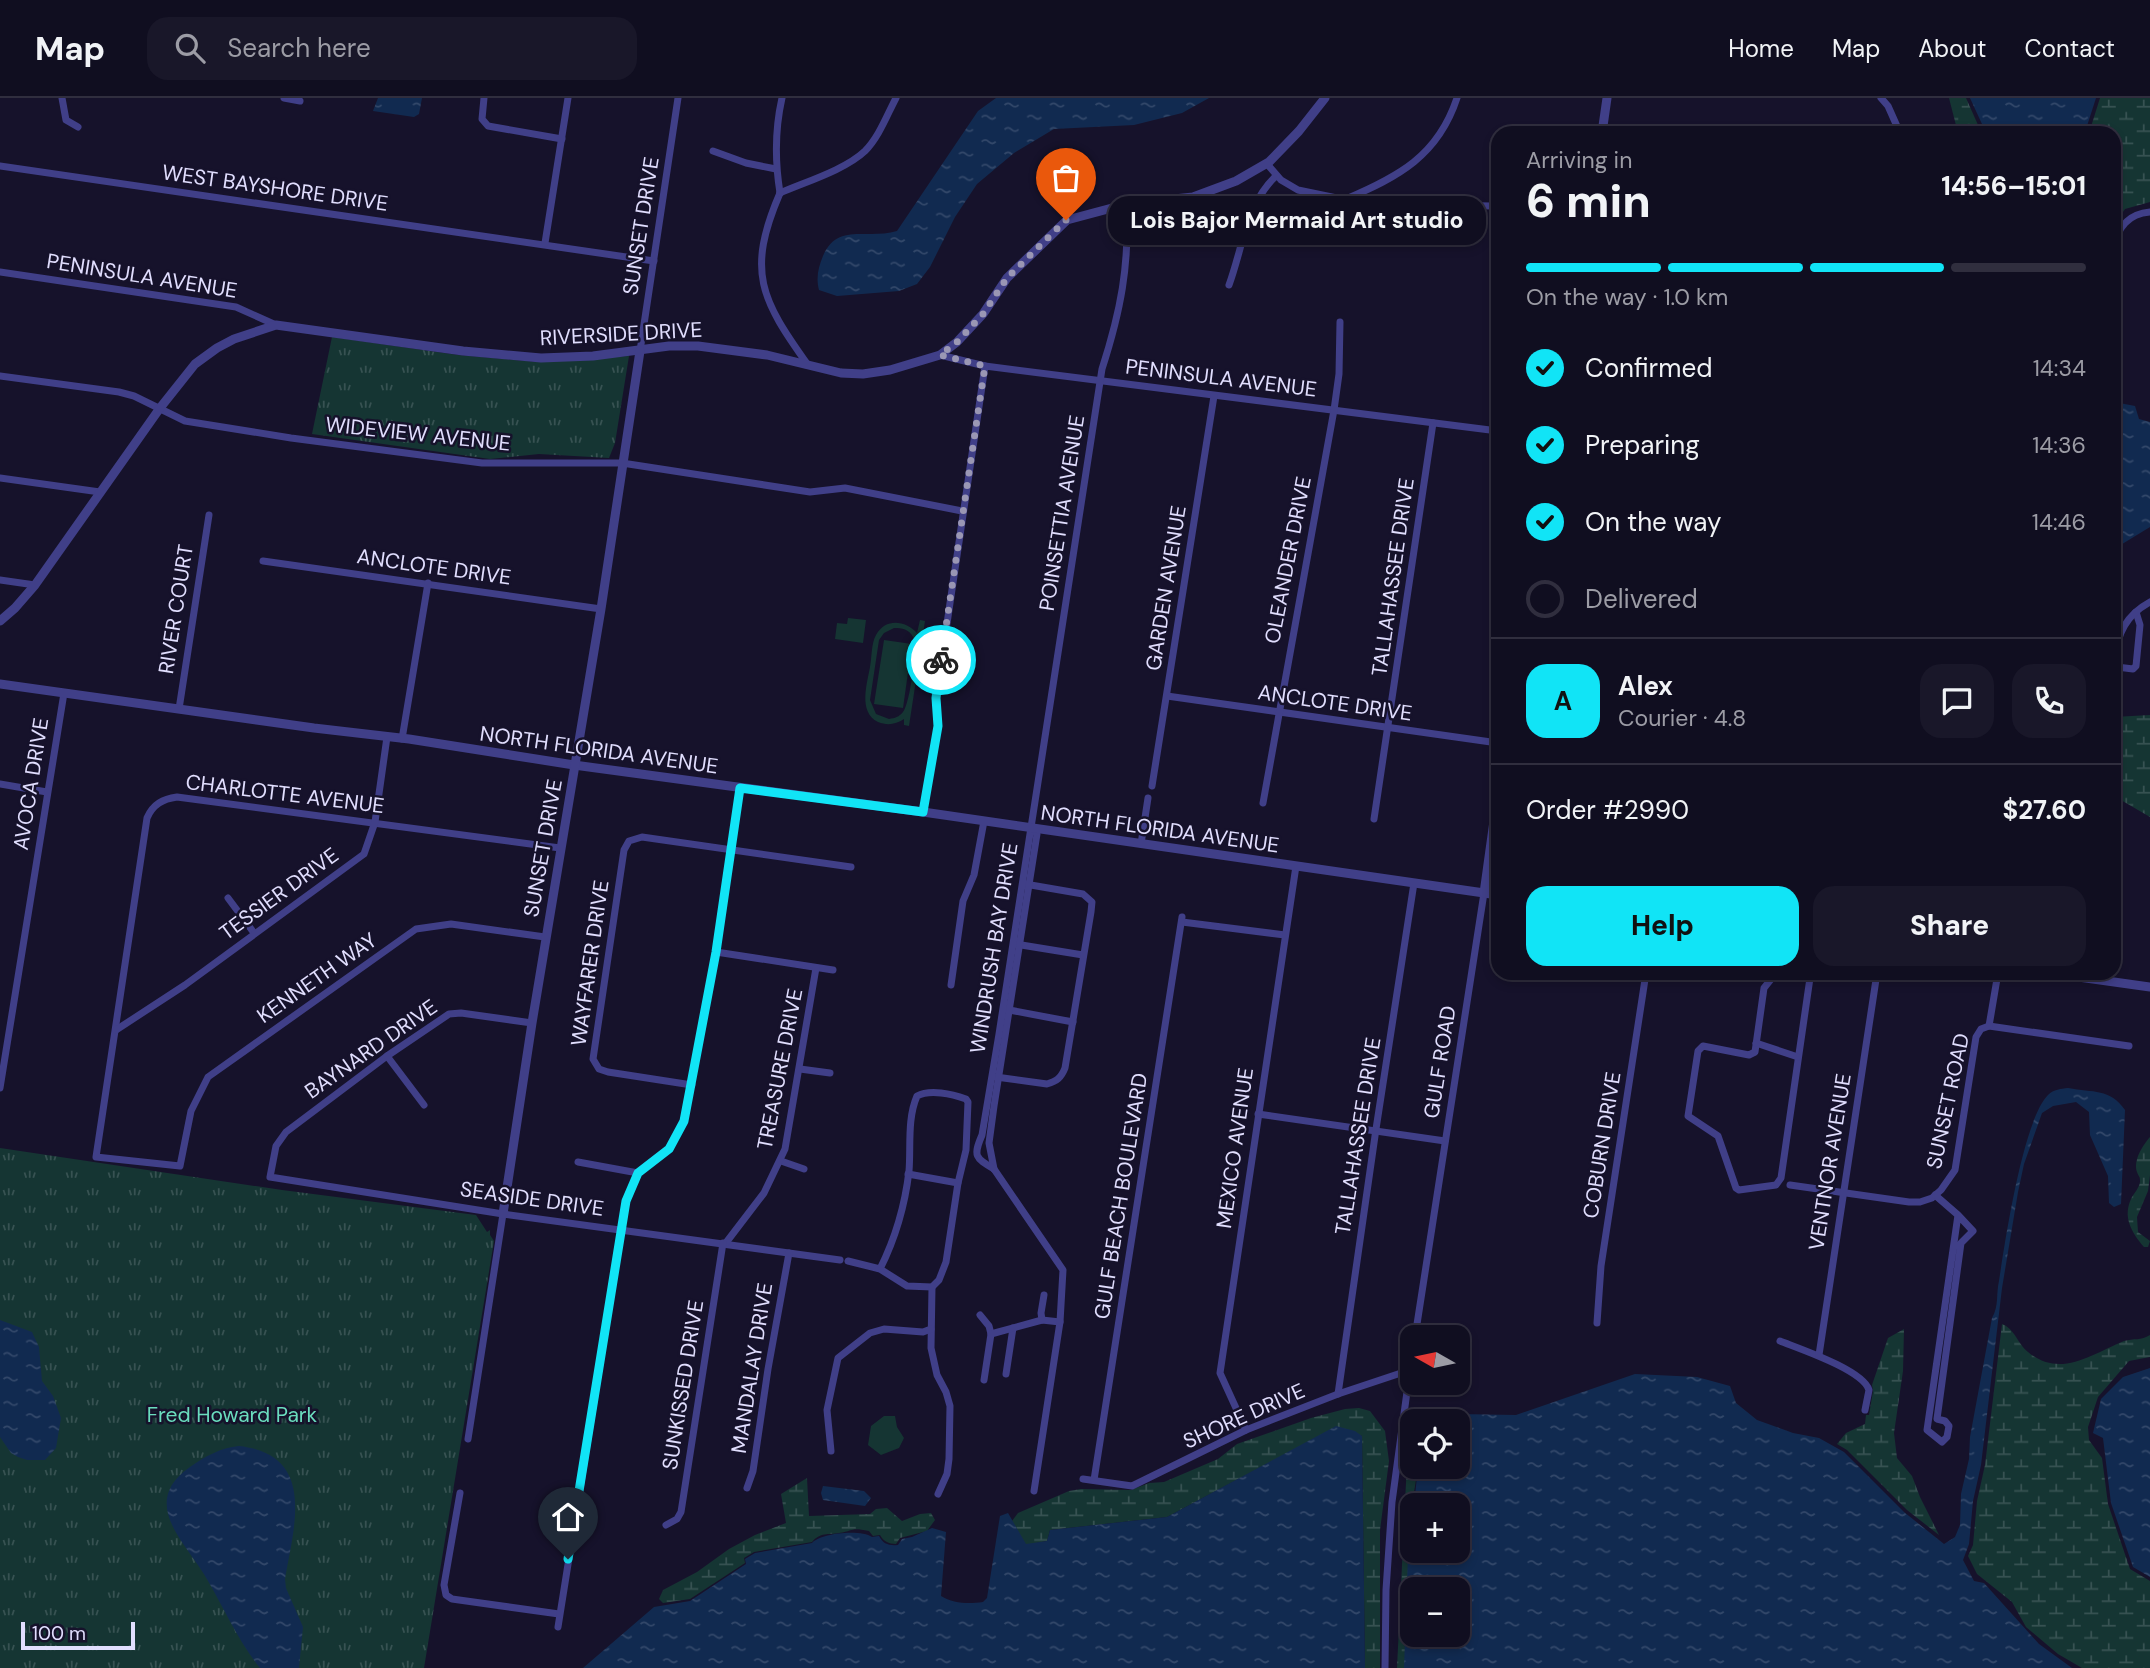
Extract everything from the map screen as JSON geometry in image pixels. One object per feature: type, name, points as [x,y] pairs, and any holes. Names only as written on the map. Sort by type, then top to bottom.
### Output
[{"type":"street","points":[[62,98],[66,120],[78,127]]},
{"type":"street","points":[[284,98],[300,100]]},
{"type":"street","points":[[484,98],[482,119],[488,126],[562,139]]},
{"type":"street","points":[[545,243],[568,98]]},
{"type":"street","name":"SUNSET DRIVE","points":[[468,1438],[531,1023],[601,609],[678,98]]},
{"type":"street","points":[[782,98],[778,120],[776,169],[780,193],[763,238],[764,286],[769,304],[808,365]]},
{"type":"street","points":[[780,193],[833,170],[862,153],[874,141],[896,98]]},
{"type":"street","name":"RIVERSIDE DRIVE","points":[[0,621],[36,585],[160,408],[195,364],[217,348],[248,333],[276,325],[463,351],[541,358],[593,356],[669,346],[711,346],[759,353],[841,373],[863,374],[890,370],[940,355],[957,342],[983,314],[1007,278],[1066,220],[1127,204],[1205,194],[1236,181],[1266,164],[1299,131],[1325,98]]},
{"type":"street","points":[[1343,200],[1381,184],[1414,164],[1440,134],[1457,98]]},
{"type":"street","points":[[1603,126],[1607,98]]},
{"type":"street","points":[[1881,98],[1888,106],[1897,126]]},
{"type":"street","points":[[713,151],[746,163],[776,169]]},
{"type":"street","points":[[1266,164],[1276,176],[1298,190],[1343,200],[1380,205],[1491,206]]},
{"type":"street","name":"WEST BAYSHORE DRIVE","points":[[0,166],[545,243],[654,261]]},
{"type":"street","points":[[1229,285],[1248,220],[1258,198],[1276,176]]},
{"type":"street","name":"POINSETTIA AVENUE","points":[[1030,828],[1100,381],[1126,275],[1127,204]]},
{"type":"street","points":[[2121,228],[2130,217],[2150,212]]},
{"type":"street","name":"PENINSULA AVENUE","points":[[0,272],[236,307],[276,325]]},
{"type":"street","name":"OLEANDER DRIVE","points":[[1263,803],[1334,410],[1339,374],[1340,323]]},
{"type":"street","name":"PENINSULA AVENUE","points":[[940,355],[985,366],[1491,430]]},
{"type":"street","points":[[923,812],[938,726],[936,698],[985,366]]},
{"type":"street","name":"WIDEVIEW AVENUE","points":[[0,376],[119,392],[185,421],[482,463],[622,463],[810,492],[845,488],[962,511]]},
{"type":"street","name":"GARDEN AVENUE","points":[[1152,786],[1213,396]]},
{"type":"street","name":"TALLAHASSEE DRIVE","points":[[1374,819],[1433,423]]},
{"type":"street","points":[[0,478],[100,492]]},
{"type":"street","name":"RIVER COURT","points":[[179,709],[209,515]]},
{"type":"street","name":"ANCLOTE DRIVE","points":[[263,561],[601,609]]},
{"type":"street","points":[[0,580],[36,585]]},
{"type":"street","points":[[402,739],[428,583]]},
{"type":"street","points":[[2121,630],[2136,612],[2150,603]]},
{"type":"street","points":[[2121,667],[2133,669],[2136,666],[2140,625],[2136,612]]},
{"type":"street","name":"NORTH FLORIDA AVENUE","points":[[0,684],[1491,894]]},
{"type":"street","name":"AVOCA DRIVE","points":[[0,1088],[64,693]]},
{"type":"street","name":"ANCLOTE DRIVE","points":[[1167,696],[1491,742]]},
{"type":"street","name":"TESSIER DRIVE","points":[[116,1030],[185,985],[365,854],[374,822],[387,737]]},
{"type":"street","points":[[0,784],[47,792]]},
{"type":"street","points":[[558,1628],[626,1201],[638,1173],[669,1149],[684,1121],[716,952],[740,788]]},
{"type":"street","name":"CHARLOTTE AVENUE","points":[[96,1157],[147,818],[154,806],[164,799],[177,797],[560,848]]},
{"type":"street","points":[[1141,844],[1148,798]]},
{"type":"street","points":[[951,985],[963,901],[974,875],[984,821]]},
{"type":"street","name":"WINDRUSH BAY DRIVE","points":[[1030,828],[1026,884],[995,1077],[976,1157],[994,1169],[1063,1270],[1060,1322],[1034,1492]]},
{"type":"street","name":"WAYFARER DRIVE","points":[[692,1085],[608,1072],[599,1069],[593,1059],[624,850],[629,841],[642,837],[731,850]]},
{"type":"street","name":"GULF ROAD","points":[[1417,1325],[1491,842]]},
{"type":"street","points":[[731,850],[851,867]]},
{"type":"street","name":"MEXICO AVENUE","points":[[1246,1430],[1220,1373],[1296,866]]},
{"type":"street","name":"TALLAHASSEE DRIVE","points":[[1338,1394],[1415,883]]},
{"type":"street","points":[[995,1077],[1047,1084],[1059,1079],[1065,1068],[1073,1022],[1092,902],[1083,894],[1026,884]]},
{"type":"street","points":[[228,898],[254,933]]},
{"type":"street","name":"GULF BEACH BOULEVARD","points":[[1094,1480],[1182,920],[1284,936]]},
{"type":"street","name":"KENNETH WAY","points":[[96,1157],[180,1166],[191,1111],[208,1077],[416,929],[451,923],[545,937]]},
{"type":"street","points":[[1016,944],[1083,955]]},
{"type":"street","points":[[716,952],[833,970]]},
{"type":"street","name":"TREASURE DRIVE","points":[[724,1243],[760,1199],[781,1161],[787,1142],[816,968]]},
{"type":"street","name":"COBURN DRIVE","points":[[1597,1323],[1601,1266],[1645,980]]},
{"type":"street","points":[[1770,980],[1764,988],[1755,1052],[1749,1055],[1701,1046],[1688,1112],[1691,1118],[1718,1136],[1739,1191],[1776,1185],[1781,1181],[1810,980]]},
{"type":"street","name":"VENTNOR AVENUE","points":[[1819,1355],[1876,980]]},
{"type":"street","name":"SUNSET ROAD","points":[[1935,1195],[1948,1183],[1955,1170],[1977,1035],[1989,1026],[1997,980]]},
{"type":"street","points":[[2114,980],[2150,987]]},
{"type":"street","points":[[1006,1009],[1073,1022]]},
{"type":"street","name":"BAYNARD DRIVE","points":[[270,1177],[276,1146],[286,1132],[387,1056],[449,1014],[461,1013],[531,1023]]},
{"type":"street","points":[[1989,1026],[2129,1046]]},
{"type":"street","points":[[1756,1043],[1798,1057]]},
{"type":"street","points":[[387,1056],[424,1105]]},
{"type":"street","points":[[800,1069],[830,1073]]},
{"type":"street","points":[[880,1269],[892,1246],[908,1174],[912,1113],[917,1096],[935,1093],[963,1097],[968,1102],[990,1106]]},
{"type":"street","points":[[938,1494],[947,1474],[950,1406],[937,1375],[932,1348],[932,1287],[939,1280],[946,1262],[965,1150],[968,1102]]},
{"type":"street","name":"WINDRUSH BAY DRIVE","points":[[990,1106],[989,1143],[994,1169]]},
{"type":"street","points":[[1258,1114],[1445,1141]]},
{"type":"street","points":[[979,1142],[989,1143]]},
{"type":"street","points":[[781,1161],[804,1169]]},
{"type":"street","points":[[578,1162],[638,1173]]},
{"type":"street","points":[[908,1174],[958,1183]]},
{"type":"street","name":"SEASIDE DRIVE","points":[[270,1177],[503,1214],[621,1228],[844,1261],[880,1269],[907,1286],[932,1287]]},
{"type":"street","points":[[1790,1185],[1909,1202],[1924,1201],[1935,1195],[1958,1215],[1973,1231],[1961,1243],[1937,1419],[1945,1421],[1949,1426],[1947,1437],[1942,1442],[1927,1430],[1958,1215]]},
{"type":"street","name":"SUNKISSED DRIVE","points":[[666,1525],[677,1519],[681,1512],[724,1243]]},
{"type":"street","name":"MANDALAY DRIVE","points":[[747,1488],[753,1471],[789,1253]]},
{"type":"street","points":[[1042,1320],[1044,1295]]},
{"type":"street","points":[[980,1315],[989,1326],[990,1334],[984,1380]]},
{"type":"street","points":[[990,1334],[1042,1320],[1060,1322]]},
{"type":"street","points":[[1006,1374],[1013,1328]]},
{"type":"street","points":[[831,1451],[827,1410],[838,1358],[870,1333],[884,1329],[923,1332],[931,1329]]},
{"type":"street","points":[[1780,1341],[1819,1355],[1867,1385],[1869,1391],[1865,1410]]},
{"type":"street","name":"SHORE DRIVE","points":[[1083,1479],[1132,1486],[1246,1430],[1400,1373]]},
{"type":"street","points":[[1385,1668],[1392,1502],[1406,1395]]},
{"type":"street","points":[[460,1493],[444,1586],[446,1595],[452,1600],[559,1614]]},
{"type":"green space","points":[[1949,98],[1966,98],[1980,126],[1956,126]]},
{"type":"green space","points":[[2100,98],[2150,98],[2150,202],[2125,209],[2121,215],[2121,126],[2091,126]]},
{"type":"green space","points":[[332,337],[458,355],[538,362],[629,356],[615,443],[609,458],[539,454],[490,459],[312,434]]},
{"type":"green space","points":[[848,618],[866,620],[863,643],[835,639],[837,623],[847,624]]},
{"type":"green space","points":[[920,620],[925,621],[909,726],[904,725],[904,719],[892,724],[878,722],[868,712],[865,697],[874,639],[880,629],[890,623],[902,624],[917,633]],"holes":[[[894,628],[907,631],[913,637],[914,662],[906,707],[900,715],[889,719],[876,714],[870,700],[879,640],[884,633]]]},
{"type":"green space","points":[[884,640],[912,644],[903,708],[874,704]]},
{"type":"green space","points":[[2150,715],[2150,817],[2121,800],[2121,717]]},
{"type":"green space","points":[[2150,1137],[2148,1191],[2137,1217],[2138,1232],[2150,1241],[2148,1247],[2144,1247],[2129,1224],[2128,1211],[2140,1182],[2136,1167],[2138,1158]]},
{"type":"green space","name":"Fred Howard Park","points":[[0,1148],[282,1190],[476,1215],[487,1232],[490,1230],[494,1241],[424,1668],[0,1668]]},
{"type":"green space","points":[[2002,1324],[2010,1329],[2028,1352],[2052,1364],[2076,1362],[2124,1341],[2150,1335],[2150,1357],[2129,1361],[2098,1397],[2088,1427],[2089,1440],[2102,1458],[2108,1504],[2130,1569],[2150,1581],[2150,1668],[2082,1668],[2058,1654],[2026,1627],[2012,1602],[1977,1574],[1968,1556],[1973,1545],[1977,1501],[1985,1465]]},
{"type":"green space","points":[[1904,1329],[1903,1371],[1894,1433],[1897,1458],[1912,1476],[1939,1535],[1907,1510],[1847,1450],[1837,1444],[1846,1433],[1865,1424],[1866,1415],[1869,1415],[1872,1385],[1888,1338]]},
{"type":"green space","points":[[1359,1408],[1370,1411],[1385,1431],[1389,1461],[1380,1530],[1380,1668],[1365,1668],[1362,1436],[1336,1427],[1167,1517],[1050,1530],[1047,1541],[1026,1545],[1012,1521],[1018,1513],[1069,1491],[1131,1490],[1149,1483],[1164,1482],[1218,1459],[1237,1444],[1311,1418]]},
{"type":"green space","points":[[884,1416],[895,1416],[897,1427],[904,1438],[899,1448],[881,1455],[868,1445],[871,1426]]},
{"type":"green space","points":[[807,1478],[809,1516],[870,1514],[876,1509],[887,1508],[902,1521],[931,1513],[935,1520],[927,1531],[900,1538],[896,1544],[886,1542],[880,1535],[873,1536],[869,1531],[855,1529],[821,1535],[812,1542],[754,1552],[744,1558],[745,1563],[690,1599],[663,1603],[659,1599],[663,1590],[697,1572],[729,1549],[786,1523],[781,1494]]},
{"type":"green space","points":[[1406,1479],[1416,1479],[1414,1493],[1406,1493]]},
{"type":"green space","points":[[1402,1563],[1410,1563],[1409,1577],[1401,1577]]},
{"type":"green space","points":[[1400,1606],[1400,1647],[1406,1647],[1405,1668],[1397,1668]]},
{"type":"water","points":[[378,98],[422,98],[419,114],[414,117],[373,111]]},
{"type":"water","points":[[996,98],[1209,98],[1182,113],[1134,125],[1054,129],[1014,153],[977,184],[955,217],[930,267],[917,284],[899,291],[837,296],[819,290],[819,269],[829,246],[836,239],[854,234],[897,231],[978,111]]},
{"type":"water","points":[[1970,98],[2096,98],[2087,126],[1982,124]]},
{"type":"water","points":[[2121,403],[2135,406],[2139,419],[2150,422],[2150,527],[2121,545]]},
{"type":"water","points":[[2068,1088],[2107,1095],[2125,1110],[2121,1204],[2114,1207],[2109,1203],[2108,1176],[2090,1135],[2089,1112],[2076,1102],[2053,1106],[2042,1113],[2024,1164],[2018,1192],[2002,1288],[1981,1465],[1973,1501],[1969,1544],[1963,1560],[1974,1581],[1984,1583],[2039,1644],[2072,1668],[1404,1668],[1405,1647],[1470,1647],[1470,1577],[1407,1577],[1408,1563],[1470,1563],[1470,1493],[1415,1493],[1417,1479],[1470,1479],[1470,1414],[1516,1415],[1635,1374],[1697,1377],[1730,1386],[1736,1403],[1757,1420],[1793,1433],[1819,1438],[1844,1452],[1904,1512],[1944,1544],[1955,1537],[1960,1525],[1961,1494],[1969,1459],[1970,1437],[2023,1155],[2039,1109],[2050,1093]]},
{"type":"water","points":[[0,1320],[32,1332],[39,1347],[42,1381],[53,1396],[61,1418],[56,1448],[45,1460],[18,1457],[11,1453],[0,1437]]},
{"type":"water","points":[[2150,1368],[2150,1577],[2133,1567],[2111,1503],[2103,1438],[2093,1433],[2101,1399],[2123,1377]]},
{"type":"water","points":[[1336,1426],[1355,1431],[1362,1436],[1365,1668],[583,1668],[654,1607],[690,1601],[746,1564],[745,1559],[755,1553],[812,1543],[832,1535],[859,1533],[879,1536],[884,1543],[898,1545],[902,1539],[932,1528],[946,1532],[941,1596],[962,1603],[983,1602],[987,1598],[1000,1516],[1008,1513],[1026,1544],[1047,1541],[1050,1530],[1167,1517]]},
{"type":"water","points":[[239,1446],[264,1452],[280,1463],[290,1478],[295,1496],[293,1537],[285,1579],[286,1588],[303,1627],[299,1668],[260,1668],[180,1538],[167,1510],[168,1495],[175,1481],[190,1467],[213,1453]]},
{"type":"water","points":[[823,1486],[864,1491],[871,1498],[865,1506],[823,1500]]},
{"type":"way so far","points":[[941,660],[985,366],[940,355],[957,342],[983,314],[1007,278],[1066,220]]},
{"type":"place","name":"Lois Bajor Mermaid Art studio","points":[[1066,220]]},
{"type":"route","points":[[568,1559],[626,1201],[638,1173],[669,1149],[684,1121],[716,952],[740,788],[923,812],[938,726],[936,698],[941,660]]}]
